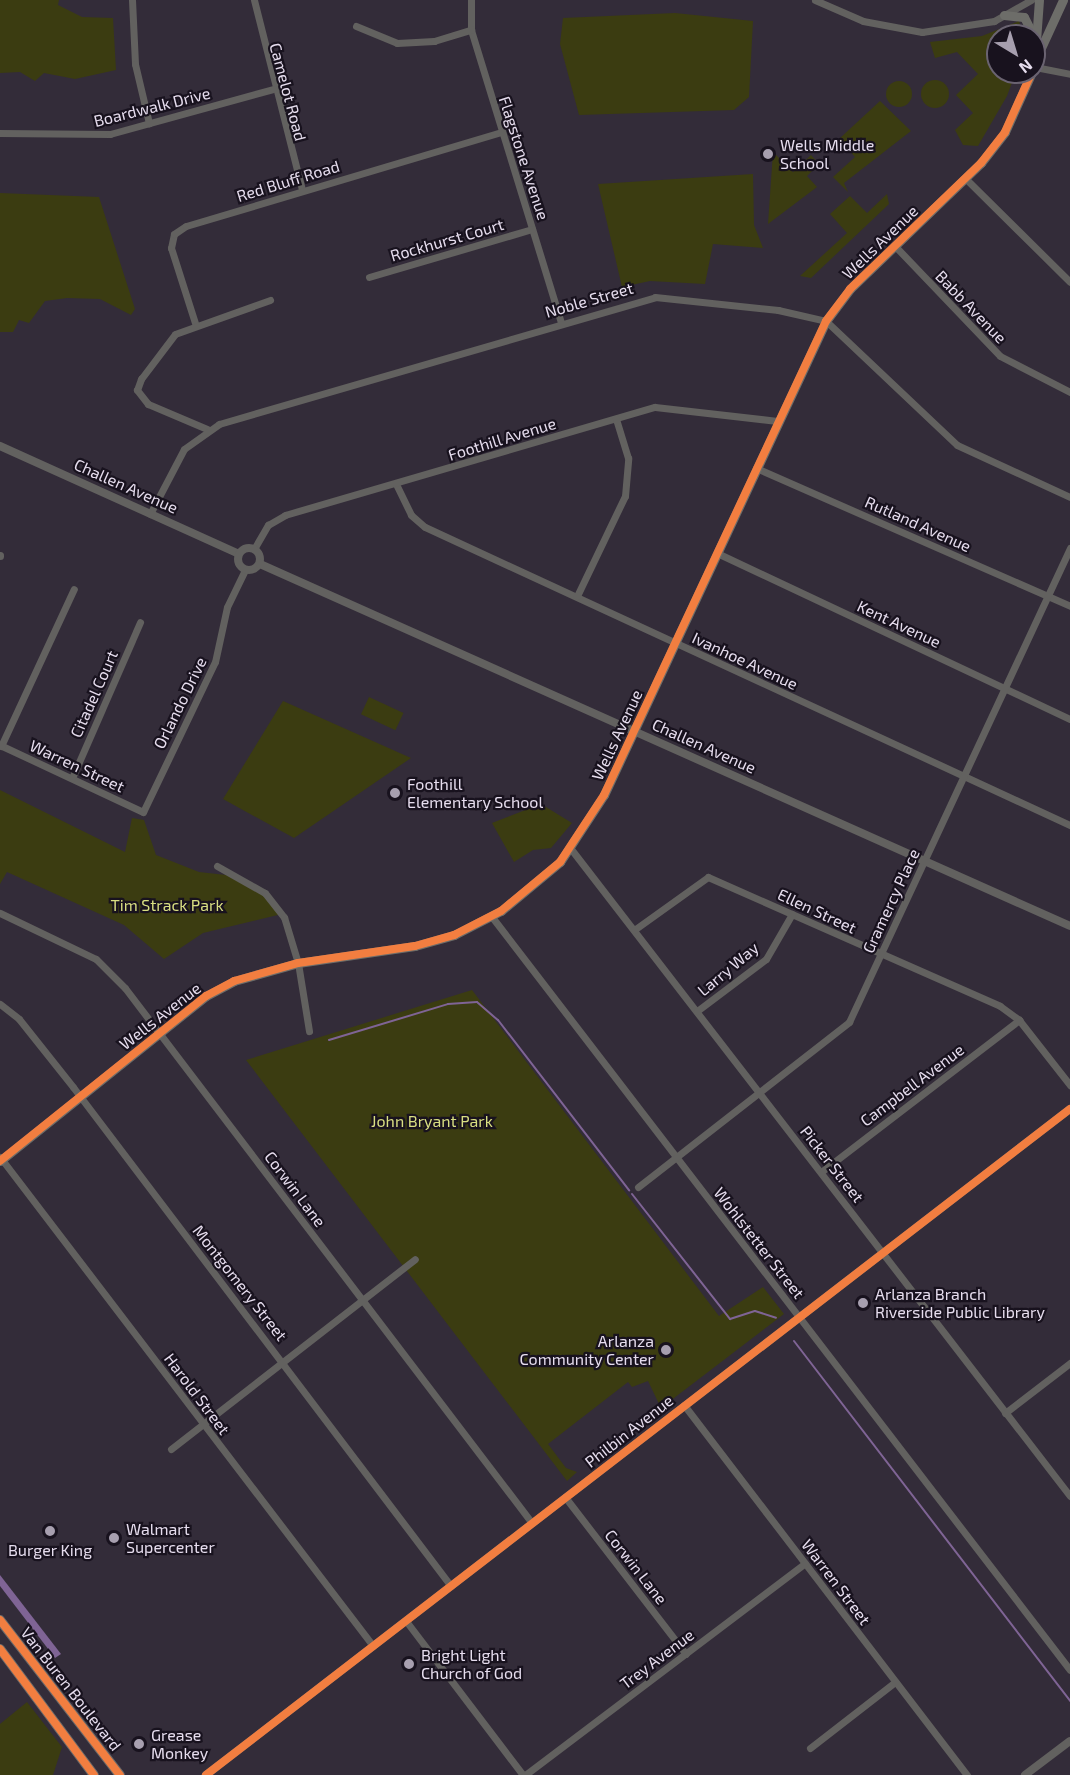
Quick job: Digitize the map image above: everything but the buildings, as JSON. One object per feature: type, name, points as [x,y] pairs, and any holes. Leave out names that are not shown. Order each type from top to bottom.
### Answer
[{"type":"main road","points":[[1038,24],[1039,0]]},
{"type":"main road","points":[[1046,39],[1063,0]]},
{"type":"main road","points":[[1004,15],[1027,19],[1029,24]]},
{"type":"main road","name":"Wells Avenue","points":[[0,1159],[159,1033],[234,981],[298,963],[415,946],[492,917],[546,876],[571,849],[634,731],[777,421],[826,321],[894,245],[966,179],[1005,132],[1027,84]]},
{"type":"main road","name":"Van Buren Boulevard","points":[[0,1620],[120,1775]]},
{"type":"main road","name":"Van Buren Boulevard","points":[[0,1649],[94,1775]]},
{"type":"street","points":[[132,0],[135,64],[149,123]]},
{"type":"street","name":"Camelot Road","points":[[254,0],[273,89],[302,190]]},
{"type":"street","name":"Flagstone Avenue","points":[[471,0],[471,30],[561,322]]},
{"type":"street","points":[[815,0],[863,21],[922,32],[975,26],[1004,15],[1031,0]]},
{"type":"street","points":[[356,26],[397,43],[434,42],[471,30]]},
{"type":"street","points":[[1046,67],[1070,74]]},
{"type":"street","name":"Boardwalk Drive","points":[[0,132],[101,135],[273,89]]},
{"type":"street","name":"Red Bluff Road","points":[[195,323],[171,248],[174,234],[302,190],[501,132]]},
{"type":"street","points":[[966,179],[1070,282]]},
{"type":"street","name":"Rockhurst Court","points":[[369,277],[532,229]]},
{"type":"street","name":"Babb Avenue","points":[[894,245],[1000,356],[1070,392]]},
{"type":"street","name":"Noble Street","points":[[150,514],[184,449],[207,429],[632,300],[676,297],[826,321]]},
{"type":"street","points":[[207,429],[148,404],[137,390],[163,344],[195,323],[270,300]]},
{"type":"street","points":[[826,321],[957,445],[1070,497]]},
{"type":"street","name":"Foothill Avenue","points":[[254,549],[276,519],[655,407],[777,421]]},
{"type":"street","points":[[577,596],[625,496],[628,458],[616,419]]},
{"type":"street","name":"Challen Avenue","points":[[0,446],[239,554]]},
{"type":"street","name":"Rutland Avenue","points":[[756,468],[1070,606]]},
{"type":"street","name":"Ivanhoe Avenue","points":[[396,484],[411,515],[425,527],[1070,825]]},
{"type":"street","name":"Gramercy Place","points":[[638,1187],[674,1155],[849,1022],[1070,548]]},
{"type":"street","points":[[254,549],[260,564],[245,570],[239,554],[254,549]]},
{"type":"street","name":"Kent Avenue","points":[[717,554],[1070,719]]},
{"type":"street","name":"Challen Avenue","points":[[260,564],[1070,926]]},
{"type":"street","name":"Orlando Drive","points":[[143,812],[215,662],[227,607],[245,570]]},
{"type":"street","points":[[1,746],[74,589]]},
{"type":"street","name":"Citadel Court","points":[[72,778],[140,622]]},
{"type":"street","name":"Warren Street","points":[[1,746],[143,812]]},
{"type":"street","name":"Picker Street","points":[[571,849],[1070,1496]]},
{"type":"street","points":[[217,866],[265,893],[284,917],[298,963],[309,1031]]},
{"type":"street","name":"Ellen Street","points":[[634,930],[708,877],[880,955],[1000,1006],[1019,1020],[1070,1085]]},
{"type":"street","name":"Corwin Lane","points":[[0,914],[96,959],[159,1033],[532,1523]]},
{"type":"street","name":"Larry Way","points":[[697,1011],[766,959],[792,914]]},
{"type":"street","name":"Wohlstetter Street","points":[[492,917],[1070,1670]]},
{"type":"street","name":"Montgomery Street","points":[[0,1004],[19,1018],[80,1096],[451,1586]]},
{"type":"street","name":"Campbell Avenue","points":[[821,1172],[1019,1020]]},
{"type":"street","name":"Philbin Avenue","points":[[206,1775],[1070,1109]]},
{"type":"street","name":"Harold Street","points":[[0,1159],[373,1646]]},
{"type":"street","points":[[171,1449],[415,1259]]},
{"type":"street","points":[[1005,1413],[1070,1363]]},
{"type":"street","name":"Warren Street","points":[[684,1405],[967,1775]]},
{"type":"street","name":"Corwin Lane","points":[[565,1497],[686,1654]]},
{"type":"street","name":"Trey Avenue","points":[[524,1775],[805,1563]]},
{"type":"street","points":[[406,1621],[524,1775]]},
{"type":"street","points":[[810,1748],[895,1682]]},
{"type":"street","points":[[1025,1775],[1070,1741]]},
{"type":"green space","points":[[0,0],[59,0],[58,5],[82,17],[113,18],[116,70],[75,79],[44,73],[35,81],[20,72],[0,73]]},
{"type":"green space","points":[[675,13],[753,21],[749,97],[734,110],[579,115],[560,44],[563,18]]},
{"type":"green space","points":[[986,34],[986,84],[1012,84],[978,146],[963,145],[955,130],[973,113],[956,95],[978,74],[957,52],[935,58],[930,42]]},
{"type":"green space","points":[[935,80],[945,84],[949,94],[945,104],[935,108],[925,104],[921,94],[925,84]]},
{"type":"green space","points":[[899,81],[908,85],[912,94],[908,103],[899,107],[890,103],[886,94],[890,85]]},
{"type":"green space","points":[[880,101],[911,131],[844,183],[848,192],[833,177],[855,157],[839,139]]},
{"type":"green space","points":[[773,152],[793,172],[811,155],[819,164],[807,176],[817,187],[768,224]]},
{"type":"green space","points":[[753,174],[754,225],[763,248],[713,244],[705,284],[650,281],[622,287],[598,184]]},
{"type":"green space","points":[[0,193],[99,197],[135,309],[131,315],[100,299],[67,298],[45,301],[29,323],[19,320],[13,332],[0,332]]},
{"type":"green space","points":[[887,194],[889,204],[811,278],[800,276],[847,233],[830,214],[850,196],[867,213]]},
{"type":"green space","points":[[369,697],[403,713],[395,730],[361,714]]},
{"type":"green space","points":[[283,701],[411,758],[294,838],[223,799]]},
{"type":"green space","name":"Tim Strack Park","points":[[0,790],[125,852],[132,818],[144,820],[156,855],[199,872],[226,875],[260,891],[282,914],[203,933],[164,959],[124,925],[7,872],[0,884]]},
{"type":"green space","points":[[541,804],[572,823],[551,848],[533,850],[514,862],[492,823]]},
{"type":"green space","name":"John Bryant Park","points":[[472,990],[719,1316],[763,1287],[784,1314],[661,1408],[648,1381],[632,1387],[628,1382],[548,1444],[566,1468],[577,1472],[567,1481],[246,1060]]},
{"type":"green space","points":[[27,1702],[62,1747],[53,1775],[0,1775],[0,1724]]},
{"type":"shaded area","points":[[0,1575],[61,1654],[55,1658],[0,1586]]},
{"type":"waterway","points":[[329,1040],[448,1004],[477,1002],[498,1020],[629,1190]]},
{"type":"waterway","points":[[632,1194],[730,1319],[755,1311],[776,1318]]},
{"type":"waterway","points":[[794,1341],[1070,1701]]},
{"type":"cycle path","points":[[0,1161],[206,996],[234,981],[298,963],[415,946],[454,935],[501,911],[560,862],[604,795],[826,321],[850,289],[981,163],[1005,132],[1027,84]]},
{"type":"cycle path","points":[[206,1775],[1070,1109]]},
{"type":"cycle path","points":[[0,1620],[120,1775]]},
{"type":"cycle path","points":[[0,1649],[94,1775]]},
{"type":"place","name":"Wells Middle School","points":[[768,154]]},
{"type":"place","name":"Foothill Elementary School","points":[[395,793]]},
{"type":"place","name":"Arlanza Branch Riverside Public Library","points":[[863,1303]]},
{"type":"place","name":"Arlanza Community Center","points":[[666,1350]]},
{"type":"place","name":"Burger King","points":[[50,1531]]},
{"type":"place","name":"Walmart Supercenter","points":[[114,1538]]},
{"type":"place","name":"Bright Light Church of God","points":[[409,1664]]},
{"type":"place","name":"Grease Monkey","points":[[139,1744]]}]
